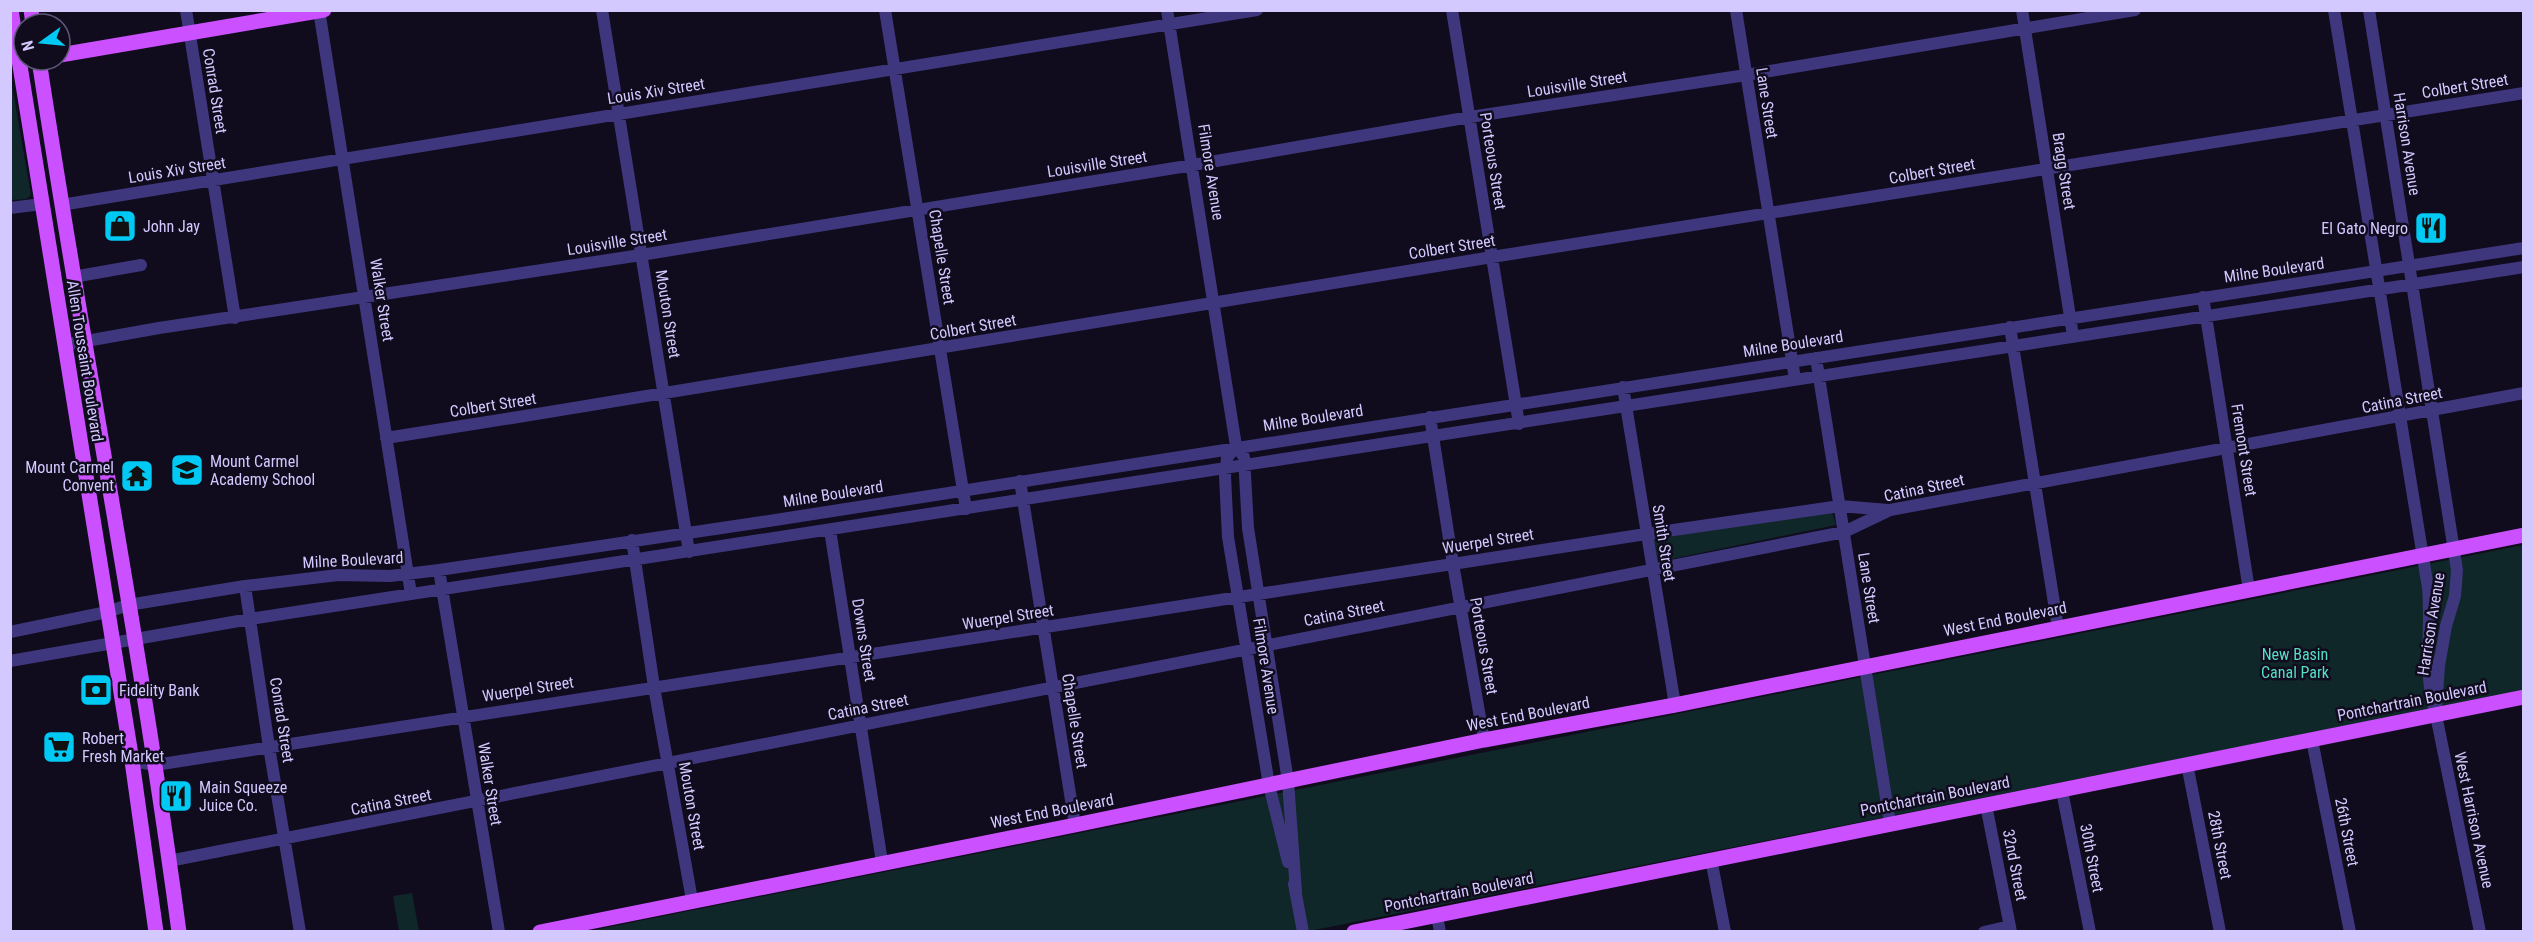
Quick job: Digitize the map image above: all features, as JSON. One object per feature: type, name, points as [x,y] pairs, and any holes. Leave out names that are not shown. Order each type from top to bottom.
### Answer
[{"type":"main road","points":[[72,53],[324,10]]},
{"type":"main road","name":"Allen Toussaint Boulevard","points":[[22,72],[132,761],[156,932]]},
{"type":"main road","name":"Allen Toussaint Boulevard","points":[[41,72],[155,765],[179,932]]},
{"type":"main road","points":[[32,140],[51,137]]},
{"type":"main road","points":[[56,295],[74,284]]},
{"type":"main road","name":"West End Boulevard","points":[[540,932],[1484,740],[1675,705],[1864,665],[2523,535]]},
{"type":"main road","name":"Pontchartrain Boulevard","points":[[1354,932],[2523,697]]},
{"type":"street","name":"Conrad Street","points":[[186,10],[235,318]]},
{"type":"street","name":"Mouton Street","points":[[602,10],[689,552]]},
{"type":"street","name":"Chapelle Street","points":[[885,10],[966,509]]},
{"type":"street","name":"Filmore Avenue","points":[[1167,10],[1236,446],[1244,457],[1248,528],[1288,781],[1296,892]]},
{"type":"street","name":"Louis Xiv Street","points":[[61,205],[1257,10]]},
{"type":"street","name":"Porteous Street","points":[[1452,10],[1519,424]]},
{"type":"street","name":"Lane Street","points":[[1736,10],[1795,379]]},
{"type":"street","name":"Bragg Street","points":[[2022,10],[2073,336]]},
{"type":"street","name":"Louisville Street","points":[[64,345],[159,328],[641,255],[1470,117],[1746,75],[2135,10]]},
{"type":"street","name":"Harrison Avenue","points":[[2334,10],[2422,554],[2430,614],[2427,668],[2429,692],[2436,715]]},
{"type":"street","name":"Harrison Avenue","points":[[2369,10],[2457,570],[2455,596],[2446,626],[2441,656],[2436,715]]},
{"type":"street","name":"Walker Street","points":[[319,11],[411,594]]},
{"type":"street","name":"Colbert Street","points":[[386,438],[1492,257],[1769,215],[2523,93]]},
{"type":"street","points":[[10,208],[42,204]]},
{"type":"street","name":"Milne Boulevard","points":[[10,632],[107,612],[128,605],[245,586],[338,575],[408,574],[439,570],[2523,248]]},
{"type":"street","points":[[74,284],[141,265]]},
{"type":"street","points":[[10,662],[250,619],[2523,267]]},
{"type":"street","name":"Fremont Street","points":[[2203,297],[2249,590]]},
{"type":"street","points":[[2010,327],[2058,628]]},
{"type":"street","name":"Lane Street","points":[[1816,358],[1890,823]]},
{"type":"street","name":"Smith Street","points":[[1623,387],[1675,705]]},
{"type":"street","name":"Catina Street","points":[[170,861],[1844,531],[1890,510],[2523,393]]},
{"type":"street","name":"Porteous Street","points":[[1430,417],[1484,740]]},
{"type":"street","name":"Filmore Avenue","points":[[1236,446],[1227,458],[1226,468],[1228,531],[1245,649],[1269,784],[1296,892],[1303,932]]},
{"type":"street","name":"Chapelle Street","points":[[1020,481],[1075,825]]},
{"type":"street","name":"Wuerpel Street","points":[[132,761],[155,765],[1840,506],[1890,510]]},
{"type":"street","name":"Downs Street","points":[[830,530],[882,862]]},
{"type":"street","name":"Mouton Street","points":[[632,540],[654,687],[692,900]]},
{"type":"street","name":"Walker Street","points":[[439,570],[499,932]]},
{"type":"street","name":"Conrad Street","points":[[245,586],[268,747],[300,932]]},
{"type":"street","name":"West Harrison Avenue","points":[[2436,715],[2480,932]]},
{"type":"street","name":"26th Street","points":[[2312,740],[2350,932]]},
{"type":"street","name":"28th Street","points":[[2187,764],[2220,932]]},
{"type":"street","name":"30th Street","points":[[2062,791],[2090,932]]},
{"type":"street","name":"32nd Street","points":[[1986,805],[2011,929]]},
{"type":"street","points":[[1711,859],[1725,932]]},
{"type":"street","points":[[1437,916],[1440,932]]},
{"type":"street","points":[[1984,932],[2011,929]]},
{"type":"green space","points":[[11,79],[31,195],[26,199],[11,200]]},
{"type":"green space","points":[[1832,512],[1836,525],[1657,562],[1653,539]]},
{"type":"green space","name":"New Basin Canal Park","points":[[2523,545],[2523,691],[1309,931],[584,932]]},
{"type":"green space","points":[[412,893],[419,931],[399,931],[393,896]]},
{"type":"place","name":"John Jay","points":[[120,226]]},
{"type":"place","name":"El Gato Negro","points":[[2431,228]]},
{"type":"place","name":"Mount Carmel Academy School","points":[[187,470]]},
{"type":"place","name":"Mount Carmel Convent","points":[[137,476]]},
{"type":"place","name":"Fidelity Bank","points":[[96,690]]},
{"type":"place","name":"Robert Fresh Market","points":[[59,747]]},
{"type":"place","name":"Main Squeeze Juice Co.","points":[[176,796]]}]
